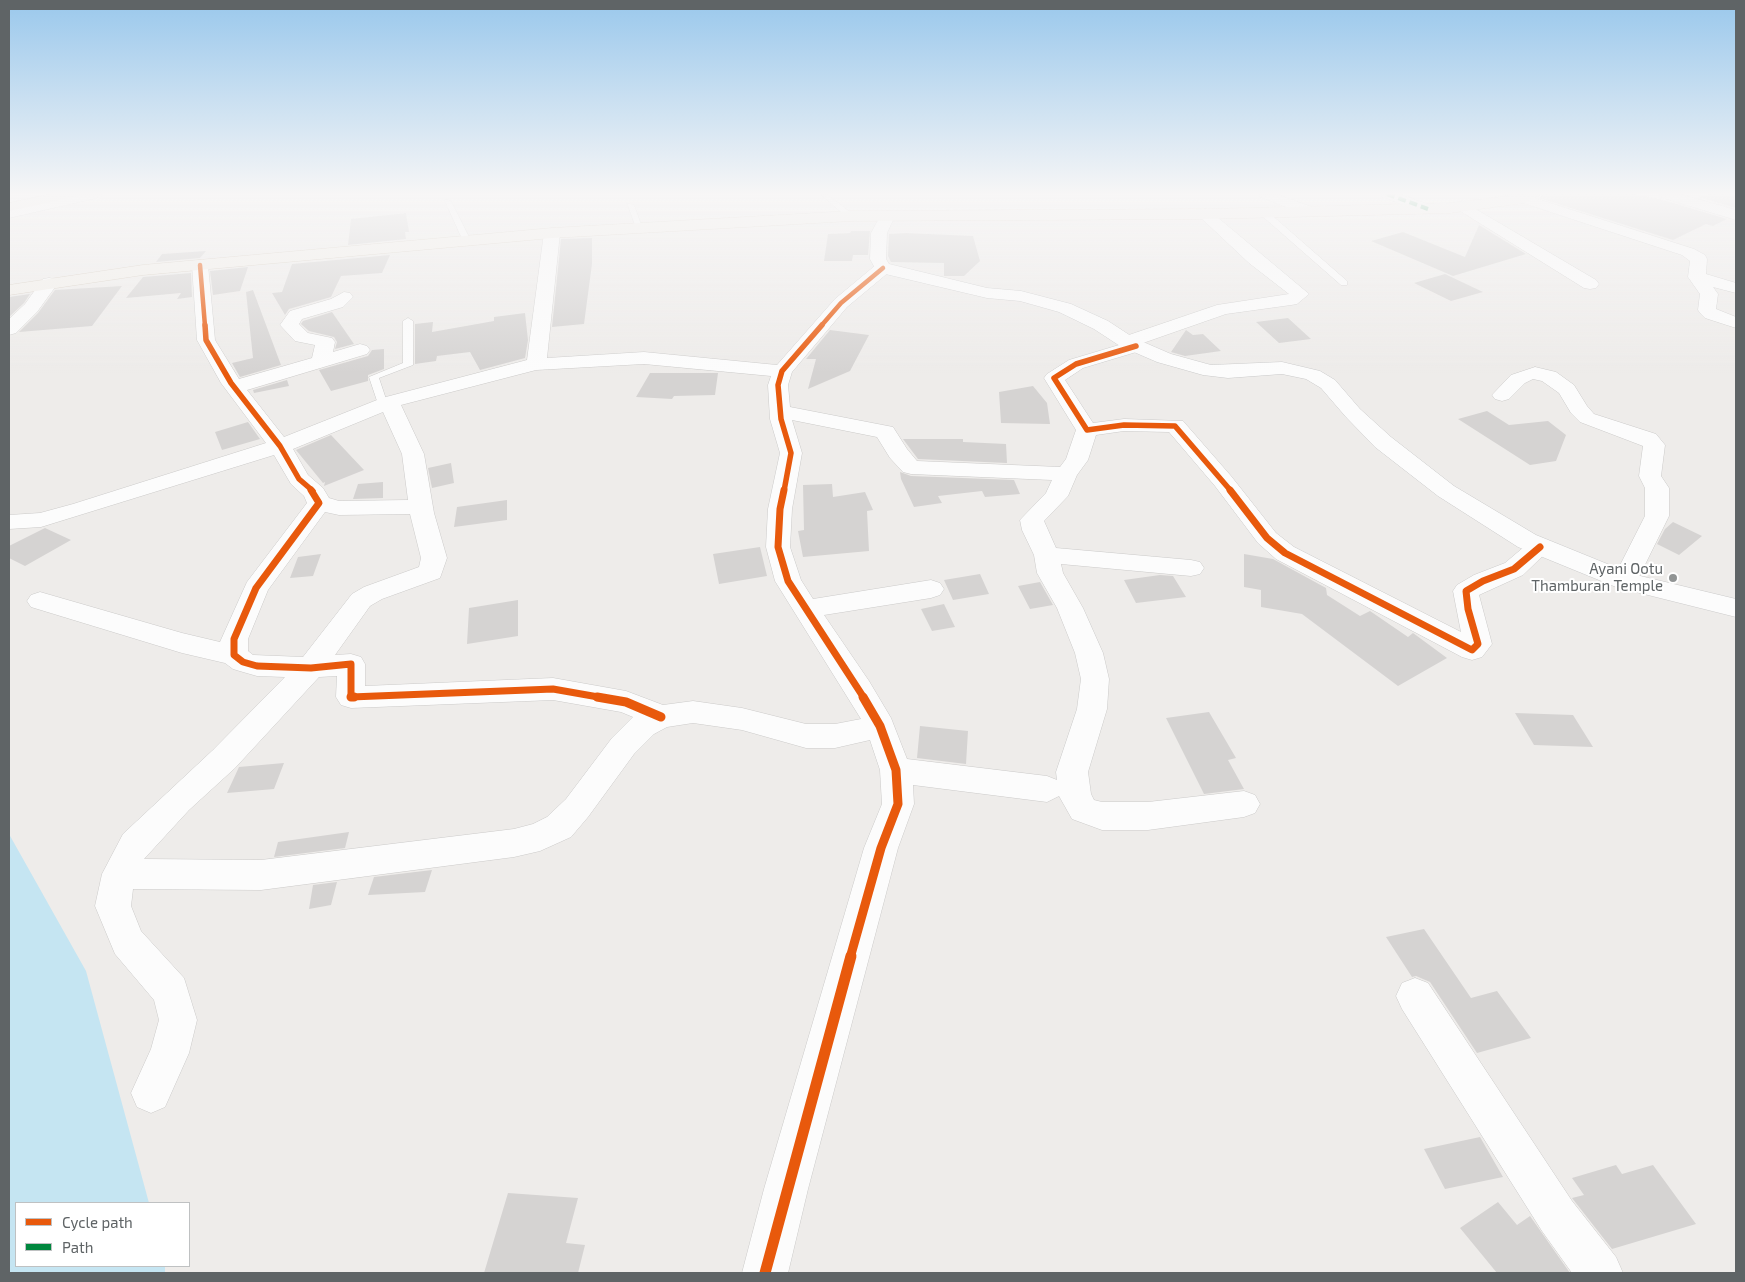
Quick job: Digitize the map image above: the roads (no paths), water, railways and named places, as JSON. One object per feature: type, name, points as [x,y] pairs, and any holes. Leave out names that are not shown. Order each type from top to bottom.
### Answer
[{"type":"main road","points":[[9,290],[143,270],[324,254]]},
{"type":"street","points":[[536,364],[549,254]]},
{"type":"street","points":[[878,254],[878,258],[883,268],[987,293],[1021,296],[1065,308],[1101,325],[1132,344],[1164,358],[1210,371],[1228,372],[1282,368],[1313,375],[1328,384],[1353,413],[1383,442],[1446,491],[1540,546],[1625,582],[1736,608]]},
{"type":"street","points":[[1244,804],[1148,816],[1102,816],[1083,810],[1074,795],[1072,772],[1092,709],[1095,679],[1089,653],[1070,608],[1050,573],[1047,555],[1034,530],[1032,520],[1056,496],[1066,474],[1077,460],[1086,430],[1054,378],[1076,364],[1223,309],[1291,300],[1300,294],[1249,254]]},
{"type":"street","points":[[1540,254],[1590,284]]},
{"type":"street","points":[[1691,254],[1699,259],[1697,277],[1709,294],[1707,310],[1711,314],[1736,323]]},
{"type":"street","points":[[200,265],[206,340],[234,387],[280,446],[299,479],[315,493],[319,503]]},
{"type":"street","points":[[765,1273],[786,1189],[881,848],[898,804],[896,770],[880,726],[788,581],[778,547],[780,509],[791,452],[780,411],[778,385],[782,371],[841,303],[883,268]]},
{"type":"street","points":[[1697,277],[1736,288]]},
{"type":"street","points":[[9,329],[31,308],[49,283]]},
{"type":"street","points":[[321,361],[325,342],[302,337],[289,325],[296,315],[337,303],[344,297]]},
{"type":"street","points":[[234,387],[360,350]]},
{"type":"street","points":[[9,522],[41,520],[57,516],[280,446],[386,403],[536,364],[644,358],[782,371]]},
{"type":"street","points":[[1502,395],[1518,379],[1528,374],[1535,373],[1549,376],[1567,389],[1578,409],[1587,418],[1648,439],[1654,445],[1650,476],[1657,488],[1657,516],[1625,582]]},
{"type":"street","points":[[151,1093],[170,1053],[178,1020],[171,991],[128,942],[113,906],[119,874],[135,844],[178,800],[224,759],[311,668],[361,600],[373,593],[431,572],[434,558],[421,506],[412,454],[386,403]]},
{"type":"street","points":[[780,411],[885,432],[898,453],[911,467],[1066,474]]},
{"type":"street","points":[[1086,430],[1124,425],[1175,426],[1223,481],[1267,538],[1285,553],[1472,650],[1478,644],[1468,609],[1466,591],[1483,581],[1514,569],[1540,546]]},
{"type":"street","points":[[319,503],[339,508],[389,509],[421,506]]},
{"type":"street","points":[[234,655],[234,639],[256,588],[319,503]]},
{"type":"street","points":[[1047,555],[1191,568]]},
{"type":"street","points":[[807,609],[931,589]]},
{"type":"street","points":[[40,601],[182,643],[234,655],[243,662],[257,666],[311,668],[351,664],[351,697],[553,689],[626,702],[661,717]]},
{"type":"street","points":[[119,874],[261,875],[514,843],[540,837],[559,827],[577,808],[623,746],[643,726],[661,717],[694,712],[742,720],[806,736],[835,736],[880,726]]},
{"type":"street","points":[[896,770],[1047,789]]},
{"type":"street","points":[[1415,996],[1557,1216],[1600,1273]]},
{"type":"lane","points":[[1311,254],[1344,282]]},
{"type":"lane","points":[[386,403],[374,377],[408,365],[408,321]]},
{"type":"water","points":[[9,834],[86,971],[149,1202],[15,1202],[15,1267],[165,1267],[165,1273],[9,1273]]},
{"type":"place","name":"Ayani Ootu Thamburan Temple","points":[[1673,578]]}]
